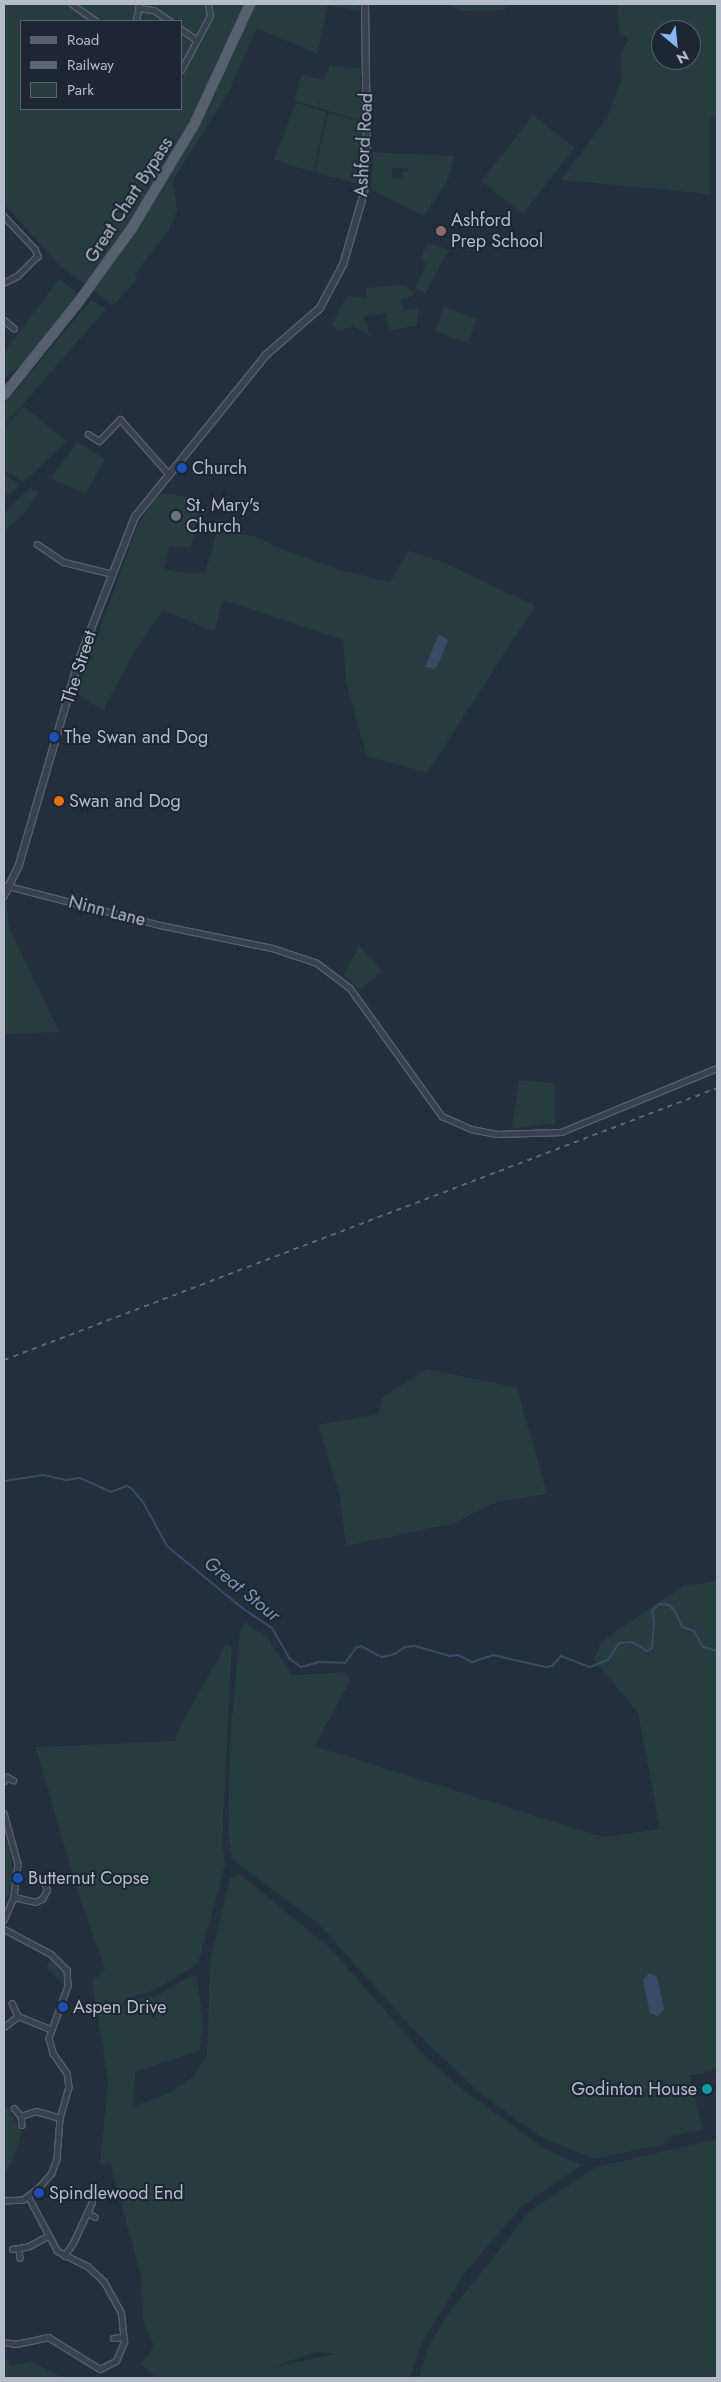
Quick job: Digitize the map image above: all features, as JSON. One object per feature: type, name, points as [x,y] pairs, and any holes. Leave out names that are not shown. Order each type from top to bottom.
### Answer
[{"type":"main road","name":"Great Chart Bypass","points":[[4,395],[77,304],[132,228],[195,123],[250,4]]},
{"type":"street","points":[[72,4],[94,20]]},
{"type":"street","points":[[78,10],[83,4]]},
{"type":"street","points":[[182,68],[211,13],[208,4]]},
{"type":"street","name":"Ashford Road","points":[[180,464],[266,355],[320,308],[343,265],[364,193],[367,140],[365,4]]},
{"type":"street","points":[[136,20],[139,6],[154,10],[169,20]]},
{"type":"street","points":[[182,30],[197,40]]},
{"type":"street","points":[[4,216],[35,249],[38,256],[20,274],[4,283]]},
{"type":"street","points":[[4,320],[14,328]]},
{"type":"street","points":[[88,434],[99,441],[120,419],[169,474]]},
{"type":"street","name":"The Street","points":[[4,896],[7,885],[19,865],[79,660],[135,517],[169,474],[180,464]]},
{"type":"street","points":[[37,544],[64,562],[113,574]]},
{"type":"street","name":"Ninn Lane","points":[[7,885],[204,934],[272,948],[318,963],[350,988],[407,1071],[442,1116],[471,1129],[497,1134],[561,1132],[717,1068]]},
{"type":"street","points":[[5,1772],[5,1779],[13,1780]]},
{"type":"street","points":[[4,1813],[18,1864],[14,1897],[4,1920]]},
{"type":"street","points":[[44,1883],[47,1890]]},
{"type":"street","points":[[14,1897],[38,1901],[47,1890]]},
{"type":"street","points":[[47,1890],[55,1890]]},
{"type":"street","points":[[4,1929],[51,1954],[67,1970],[68,1986],[51,2028],[50,2048],[69,2079],[60,2118],[55,2166],[46,2182],[28,2197],[4,2201]]},
{"type":"street","points":[[12,2003],[18,2016],[51,2028]]},
{"type":"street","points":[[4,2027],[18,2016]]},
{"type":"street","points":[[14,2108],[21,2116],[22,2125]]},
{"type":"street","points":[[21,2116],[36,2112],[60,2118]]},
{"type":"street","points":[[4,2342],[16,2344],[48,2337],[100,2369],[116,2361],[124,2339],[121,2313],[104,2282],[88,2268],[57,2251],[28,2197]]},
{"type":"street","points":[[64,2256],[73,2243],[92,2202]]},
{"type":"street","points":[[87,2212],[95,2217]]},
{"type":"street","points":[[12,2249],[19,2249],[48,2236]]},
{"type":"street","points":[[19,2249],[20,2258]]},
{"type":"street","points":[[113,2338],[124,2339]]},
{"type":"green space","points":[[4,4],[359,4],[360,11],[328,5],[317,54],[257,28],[228,93],[173,180],[177,211],[169,230],[135,274],[137,280],[113,305],[59,265],[4,204]]},
{"type":"green space","points":[[447,4],[505,4],[505,10],[463,11]]},
{"type":"green space","points":[[617,4],[717,4],[717,119],[710,119],[710,194],[561,180],[607,118],[621,80],[622,51],[628,39],[620,33]]},
{"type":"green space","points":[[330,65],[361,69],[362,121],[319,108],[320,99],[318,108],[294,101],[302,75],[324,80]]},
{"type":"green space","points":[[296,103],[326,112],[314,172],[274,160]]},
{"type":"green space","points":[[328,113],[362,122],[360,185],[315,172]]},
{"type":"green space","points":[[533,115],[575,148],[523,214],[481,181]]},
{"type":"green space","points":[[373,152],[454,156],[448,180],[424,216],[371,189]],"holes":[[[392,168],[407,168],[410,172],[403,172],[402,179],[392,179]]]},
{"type":"green space","points":[[428,243],[449,250],[425,293],[415,288],[426,265],[421,257]]},
{"type":"green space","points":[[59,279],[79,294],[22,365],[4,379],[4,352]]},
{"type":"green space","points":[[405,285],[415,294],[400,301],[404,311],[419,307],[416,326],[389,330],[386,313],[364,317],[370,336],[353,326],[339,331],[331,325],[347,296],[366,298],[366,288]]},
{"type":"green space","points":[[91,300],[106,309],[4,426],[4,404]]},
{"type":"green space","points":[[444,307],[477,319],[468,343],[435,331]]},
{"type":"green space","points":[[23,406],[67,441],[24,482],[4,471],[4,428]]},
{"type":"green space","points":[[78,442],[105,459],[86,494],[50,478]]},
{"type":"green space","points":[[4,475],[20,484],[10,494],[4,494]]},
{"type":"green space","points":[[30,488],[39,492],[23,515],[4,532],[4,513]]},
{"type":"green space","points":[[159,493],[202,499],[191,547],[169,546],[164,570],[194,574],[206,571],[217,531],[255,536],[279,548],[343,571],[390,582],[408,551],[441,561],[535,606],[427,773],[367,756],[346,682],[343,640],[223,600],[214,632],[163,610],[135,650],[103,711],[77,693],[138,524]]},
{"type":"green space","points":[[7,900],[9,927],[59,1032],[4,1034],[4,902]]},
{"type":"green space","points":[[359,945],[382,971],[360,990],[344,975]]},
{"type":"green space","points":[[519,1080],[555,1083],[555,1124],[512,1128]]},
{"type":"green space","points":[[427,1369],[517,1388],[547,1494],[498,1501],[455,1523],[346,1546],[340,1496],[318,1425],[379,1414],[383,1397]]},
{"type":"green space","points":[[717,1581],[717,2069],[690,2076],[703,2129],[669,2137],[664,2144],[594,2159],[541,2137],[476,2090],[410,2026],[319,1924],[232,1859],[228,1834],[230,1739],[240,1631],[245,1622],[268,1638],[292,1675],[345,1672],[350,1681],[315,1746],[602,1837],[660,1829],[638,1713],[594,1660],[601,1642],[683,1586]]},
{"type":"green space","points":[[226,1644],[232,1648],[222,1842],[225,1865],[198,1964],[154,1990],[125,1999],[122,2007],[138,1999],[156,1996],[192,1975],[197,1977],[203,2021],[200,2051],[135,2072],[133,2107],[167,2094],[192,2078],[207,2055],[210,1962],[230,1878],[240,1874],[331,1949],[423,2054],[459,2087],[545,2149],[582,2165],[522,2206],[464,2274],[421,2344],[410,2378],[156,2378],[141,2364],[154,2346],[143,2320],[141,2276],[110,2162],[100,2166],[108,2080],[92,1981],[105,1970],[76,1886],[36,1747],[176,1741],[176,1734]],"holes":[[[315,2352],[335,2354],[272,2367]]]},
{"type":"green space","points":[[8,1838],[14,1876],[12,1892],[4,1900],[4,1851]]},
{"type":"green space","points":[[50,1958],[64,1969],[66,1984],[60,1982],[47,1968]]},
{"type":"green space","points":[[4,2107],[9,2109],[21,2133],[14,2159],[4,2175]]},
{"type":"green space","points":[[717,2139],[717,2378],[419,2378],[429,2345],[448,2314],[529,2212],[596,2167]]},
{"type":"green space","points":[[7,2359],[11,2366],[31,2361],[62,2378],[4,2378],[4,2360]]},
{"type":"water","points":[[439,634],[448,640],[441,658],[435,669],[425,667]]},
{"type":"water","points":[[649,1973],[657,1977],[664,2009],[658,2016],[650,2013],[643,1980]]},
{"type":"waterway","name":"Great Stour","points":[[4,1481],[44,1475],[66,1480],[80,1478],[111,1492],[127,1486],[132,1489],[143,1502],[167,1546],[242,1608],[272,1628],[290,1659],[301,1667],[320,1662],[345,1663],[356,1648],[361,1646],[382,1657],[395,1654],[405,1647],[415,1646],[449,1656],[458,1655],[472,1662],[493,1655],[546,1667],[552,1666],[561,1656],[590,1667],[608,1660],[619,1643],[632,1642],[647,1651],[652,1648],[654,1622],[652,1611],[659,1604],[669,1605],[675,1611],[682,1627],[694,1631],[703,1647],[717,1651]]},
{"type":"railway","points":[[4,1360],[717,1088]]},
{"type":"place","name":"Ashford Prep School","points":[[441,231]]},
{"type":"place","name":"Church","points":[[182,468]]},
{"type":"place","name":"St. Mary's Church","points":[[176,516]]},
{"type":"place","name":"The Swan and Dog","points":[[54,737]]},
{"type":"place","name":"Swan and Dog","points":[[59,801]]},
{"type":"place","name":"Butternut Copse","points":[[18,1878]]},
{"type":"place","name":"Aspen Drive","points":[[63,2007]]},
{"type":"place","name":"Godinton House","points":[[707,2089]]},
{"type":"place","name":"Spindlewood End","points":[[39,2193]]}]
